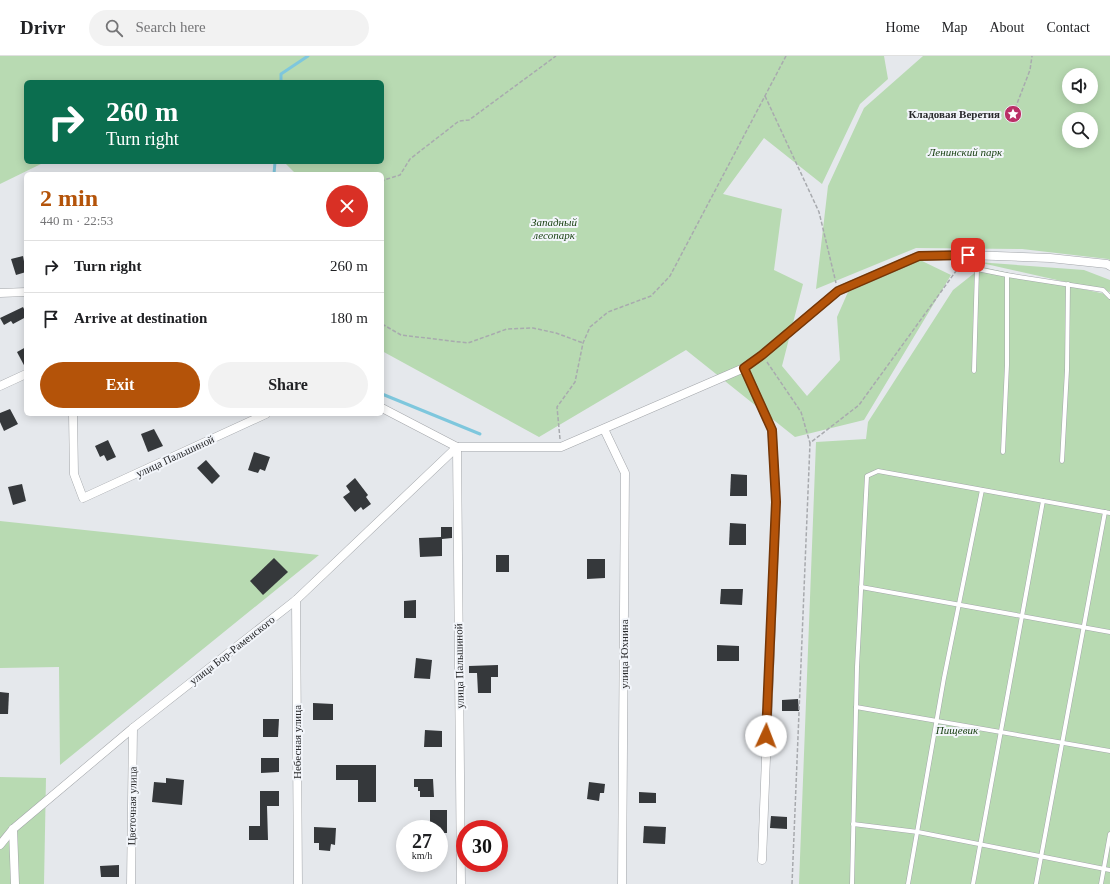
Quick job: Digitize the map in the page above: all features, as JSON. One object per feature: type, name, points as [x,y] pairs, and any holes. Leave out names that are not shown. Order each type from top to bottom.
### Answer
[{"type":"street","points":[[384,409],[458,447],[560,447],[744,368],[762,355],[838,291],[919,256],[968,255],[1050,258],[1107,264],[1110,266]]},
{"type":"street","points":[[0,293],[24,292]]},
{"type":"street","points":[[744,368],[772,430],[776,502],[762,860]]},
{"type":"street","points":[[0,386],[24,375]]},
{"type":"street","name":"улица Пальшиной","points":[[73,416],[74,474],[83,498],[262,416]]},
{"type":"street","name":"улица Юхнина","points":[[604,429],[625,473],[622,884]]},
{"type":"street","name":"улица Бор-Раменского","points":[[0,845],[14,829],[133,728],[296,600],[458,447]]},
{"type":"street","name":"улица Пальшиной","points":[[458,447],[461,884]]},
{"type":"street","name":"Небесная улица","points":[[296,600],[298,884]]},
{"type":"street","name":"Цветочная улица","points":[[131,884],[133,728]]},
{"type":"street","points":[[14,829],[14,884]]},
{"type":"lane","points":[[974,371],[977,269],[1103,290],[1110,297]]},
{"type":"lane","points":[[1003,452],[1007,365],[1007,275]]},
{"type":"lane","points":[[1062,462],[1067,370],[1068,284]]},
{"type":"lane","points":[[852,884],[856,707],[867,476],[878,472],[1108,513],[1083,628],[1036,884]]},
{"type":"lane","points":[[908,884],[958,605],[982,490]]},
{"type":"lane","points":[[973,884],[1043,501]]},
{"type":"lane","points":[[861,588],[1110,632]]},
{"type":"lane","points":[[856,707],[1110,751]]},
{"type":"lane","points":[[853,824],[918,832],[1110,870]]},
{"type":"lane","points":[[1101,884],[1110,834]]},
{"type":"path","points":[[384,180],[400,175],[410,159],[459,121],[469,120],[556,56]]},
{"type":"path","points":[[560,447],[557,407],[576,382],[583,343],[590,327],[608,312],[651,296],[670,276],[786,56]]},
{"type":"path","points":[[1013,114],[1030,70],[1032,56]]},
{"type":"path","points":[[765,96],[819,212],[838,291]]},
{"type":"path","points":[[810,443],[859,405],[956,271],[977,269]]},
{"type":"path","points":[[384,325],[401,336],[468,343],[507,329],[533,328],[556,333],[583,343]]},
{"type":"path","points":[[762,355],[801,412],[810,443],[792,884]]},
{"type":"green space","name":"Западный лесопарк","points":[[0,56],[884,56],[888,79],[860,104],[822,184],[764,138],[723,194],[782,209],[774,270],[803,284],[782,366],[807,396],[840,360],[837,317],[848,292],[920,260],[951,275],[864,420],[795,437],[686,350],[539,437],[384,352],[384,172],[294,172],[286,164],[384,164],[384,80],[24,80],[24,164],[41,164],[0,184]]},
{"type":"green space","name":"Ленинский парк","points":[[923,56],[1110,56],[1110,260],[1022,249],[916,248],[816,289],[828,186],[864,108]]},
{"type":"green space","points":[[977,262],[1084,270],[1110,280],[1110,292]]},
{"type":"green space","name":"Пищевик","points":[[982,267],[1110,295],[1110,884],[799,884],[816,442],[866,439],[868,422],[953,290]]},
{"type":"green space","points":[[0,521],[319,555],[60,765],[59,667],[0,668]]},
{"type":"green space","points":[[0,777],[46,778],[44,884],[0,884]]},
{"type":"building","points":[[23,256],[24,273],[16,275],[11,259]]},
{"type":"building","points":[[23,307],[24,309],[24,318],[13,324],[11,321],[4,325],[0,318]]},
{"type":"building","points":[[24,348],[24,365],[17,352]]},
{"type":"building","points":[[10,409],[18,424],[4,431],[0,422],[0,413]]},
{"type":"building","points":[[154,429],[163,446],[148,452],[141,434]]},
{"type":"building","points":[[108,440],[116,457],[107,461],[104,455],[100,457],[95,446]]},
{"type":"building","points":[[254,452],[270,457],[265,471],[260,469],[258,473],[248,470]]},
{"type":"building","points":[[206,460],[220,476],[212,484],[197,468]]},
{"type":"building","points":[[731,474],[747,475],[747,496],[730,496]]},
{"type":"building","points":[[355,478],[368,495],[366,497],[371,504],[363,510],[361,507],[355,512],[343,497],[350,492],[346,486]]},
{"type":"building","points":[[22,484],[26,501],[13,505],[8,487]]},
{"type":"building","points":[[730,523],[746,524],[746,545],[729,545]]},
{"type":"building","points":[[441,527],[452,527],[452,538],[442,539],[442,556],[420,557],[419,538],[441,537]]},
{"type":"building","points":[[496,555],[509,555],[509,572],[496,572]]},
{"type":"building","points":[[274,558],[288,572],[263,595],[250,581]]},
{"type":"building","points":[[587,559],[605,559],[605,578],[587,579]]},
{"type":"building","points":[[721,589],[743,589],[742,605],[720,604]]},
{"type":"building","points":[[416,600],[416,618],[404,618],[404,601]]},
{"type":"building","points":[[717,645],[739,646],[739,661],[717,661]]},
{"type":"building","points":[[416,658],[432,660],[430,679],[414,678]]},
{"type":"building","points":[[498,665],[498,677],[491,677],[491,693],[478,693],[477,673],[469,673],[469,666]]},
{"type":"building","points":[[0,692],[9,693],[8,714],[0,714]]},
{"type":"building","points":[[798,699],[799,711],[782,711],[782,700]]},
{"type":"building","points":[[313,703],[333,704],[333,720],[313,720]]},
{"type":"building","points":[[263,719],[279,719],[278,737],[263,737]]},
{"type":"building","points":[[425,730],[442,731],[442,747],[424,747]]},
{"type":"building","points":[[261,758],[279,758],[279,772],[261,773]]},
{"type":"building","points":[[336,765],[376,765],[376,802],[358,802],[358,780],[336,780]]},
{"type":"building","points":[[166,778],[184,780],[182,805],[152,802],[154,782],[166,783]]},
{"type":"building","points":[[414,779],[433,779],[434,797],[420,797],[418,787],[414,787]]},
{"type":"building","points":[[589,782],[605,784],[604,793],[600,793],[599,801],[587,799]]},
{"type":"building","points":[[260,791],[279,791],[279,806],[267,806],[268,840],[249,840],[249,826],[260,826]]},
{"type":"building","points":[[639,792],[656,793],[656,803],[639,803]]},
{"type":"building","points":[[430,810],[447,810],[447,820],[430,820]]},
{"type":"building","points":[[771,816],[787,817],[787,829],[770,828]]},
{"type":"building","points":[[644,826],[666,827],[665,844],[643,843]]},
{"type":"building","points":[[314,827],[336,828],[335,845],[331,844],[330,851],[319,850],[319,843],[314,843]]},
{"type":"building","points":[[119,865],[119,877],[101,877],[100,866]]},
{"type":"waterway","points":[[281,80],[281,74],[308,56]]},
{"type":"waterway","points":[[274,172],[275,164]]},
{"type":"waterway","points":[[384,395],[480,434]]},
{"type":"place","name":"Кладовая Веретия","points":[[1013,114]]},
{"type":"route","points":[[766,736],[776,502],[772,430],[744,368],[762,355],[838,291],[919,256],[968,255]]}]
